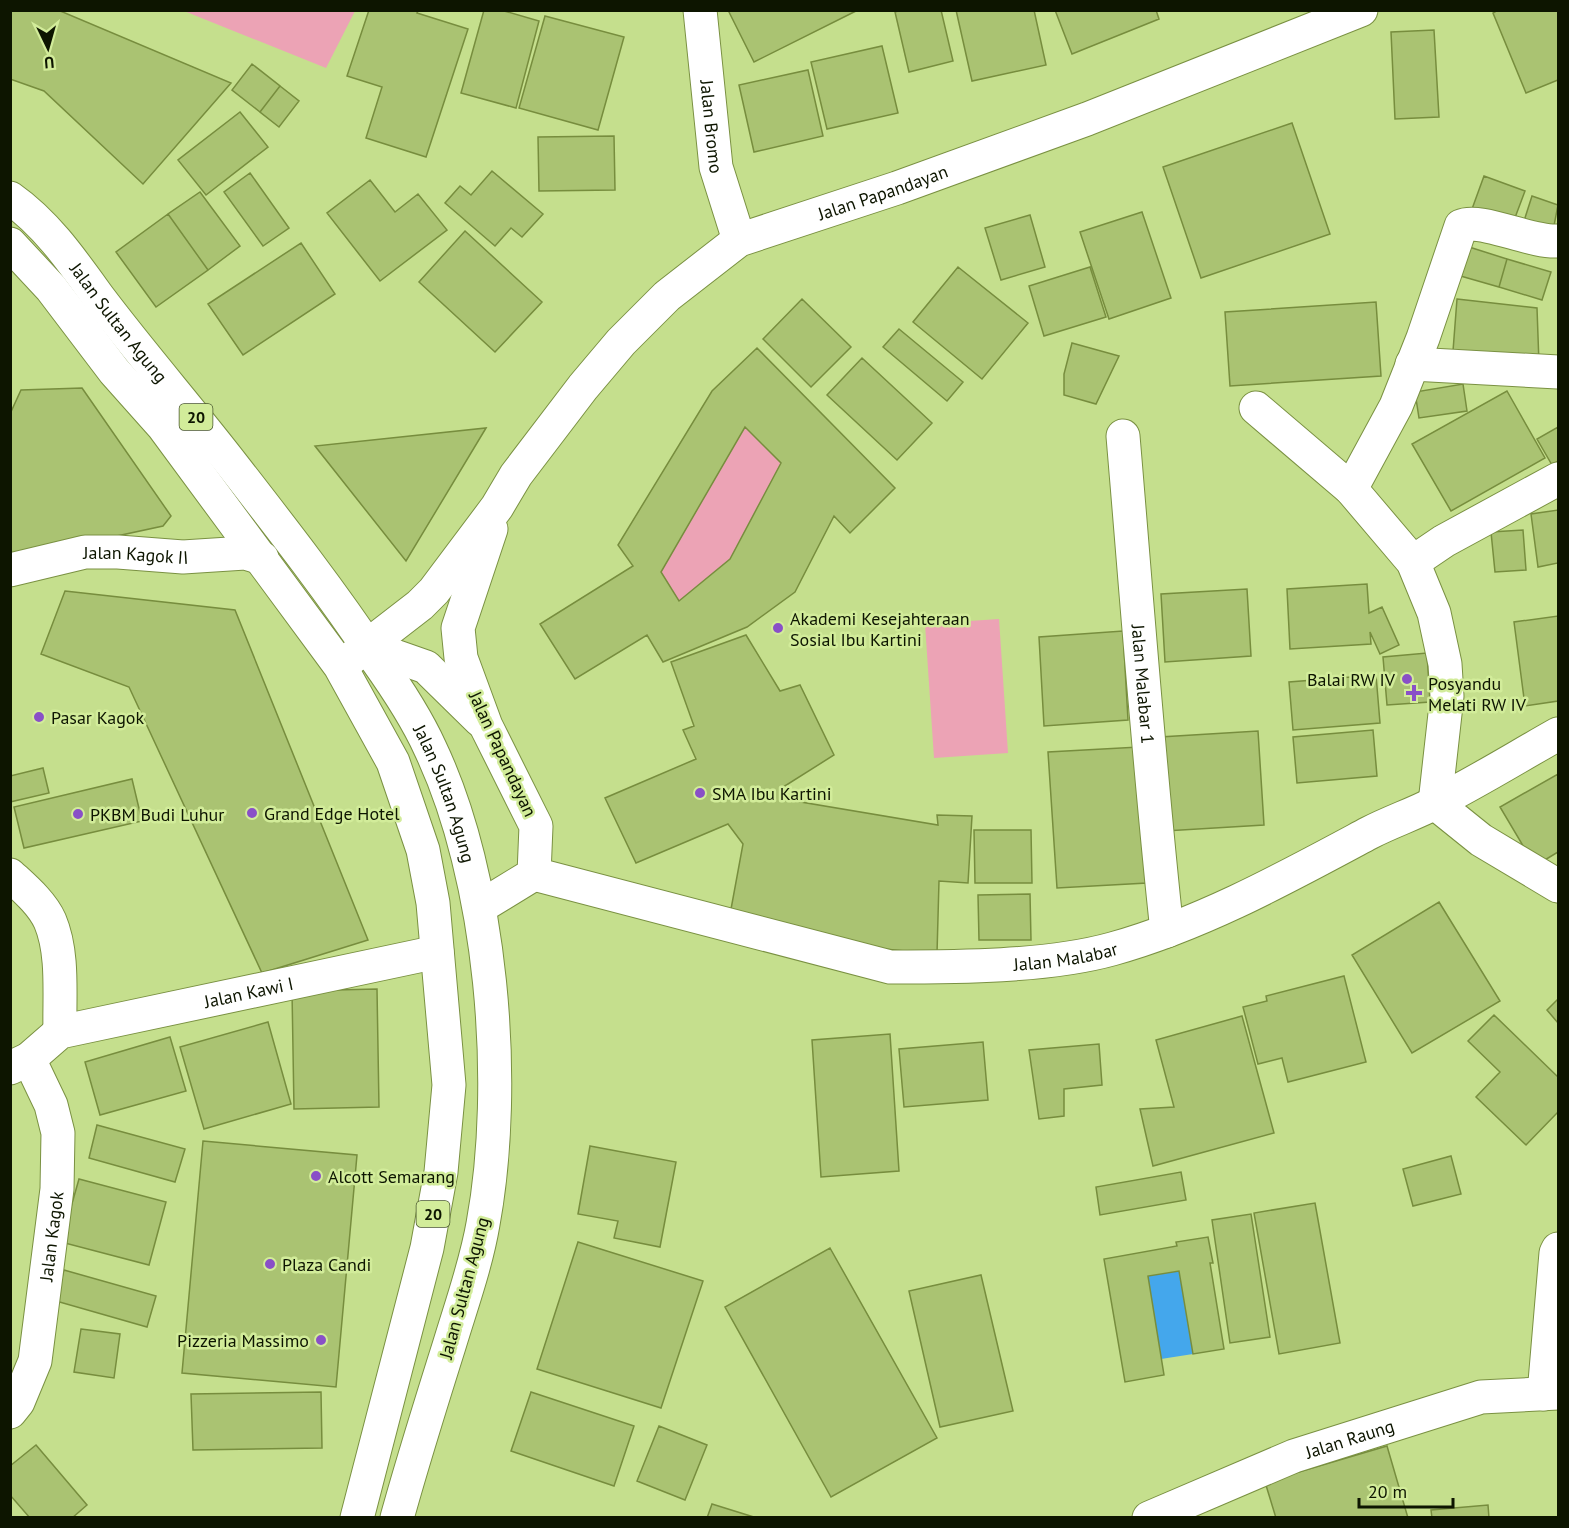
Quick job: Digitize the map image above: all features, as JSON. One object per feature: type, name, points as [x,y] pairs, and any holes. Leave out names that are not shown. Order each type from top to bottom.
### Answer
[{"type":"main road","name":"Jalan Bromo","points":[[700,10],[716,167],[739,240]]},
{"type":"main road","name":"Jalan Papandayan","points":[[340,666],[369,647],[420,606],[497,507],[516,475],[583,387],[621,342],[667,296],[739,240],[897,188],[1076,123],[1361,10]]},
{"type":"main road","name":"Jalan Sultan Agung","points":[[10,198],[37,219],[83,273],[325,585],[400,693],[430,747],[460,825],[480,907],[494,1049],[495,1119],[491,1177],[483,1228],[461,1308],[397,1518]]},
{"type":"main road","points":[[1351,489],[1396,406],[1461,226],[1474,224],[1542,241],[1558,241]]},
{"type":"main road","name":"Jalan Sultan Agung","points":[[10,244],[51,288],[114,371],[164,426],[340,666],[393,762],[414,819],[433,903],[448,1085],[441,1172],[427,1248],[357,1518]]},
{"type":"main road","points":[[1412,364],[1558,372]]},
{"type":"main road","points":[[1256,408],[1351,489],[1413,562],[1434,613],[1444,664],[1447,696],[1435,803],[1481,840],[1558,886]]},
{"type":"main road","name":"Jalan Malabar 1","points":[[1122,436],[1152,794],[1167,931]]},
{"type":"main road","points":[[1413,562],[1444,541],[1558,479]]},
{"type":"main road","name":"Jalan Papandayan","points":[[497,507],[458,628],[461,658],[486,726],[536,826],[534,874]]},
{"type":"main road","name":"Jalan Kagok II","points":[[10,570],[85,552],[183,557],[245,553],[262,558]]},
{"type":"main road","points":[[369,647],[426,667],[486,726]]},
{"type":"main road","points":[[364,710],[400,693]]},
{"type":"main road","name":"Jalan Malabar","points":[[534,874],[890,967],[950,967],[1071,958],[1111,949],[1167,931],[1311,866],[1371,832],[1435,803],[1558,734]]},
{"type":"main road","points":[[480,907],[534,874]]},
{"type":"main road","points":[[10,875],[39,904],[50,920],[58,962],[60,1032]]},
{"type":"main road","name":"Jalan Kawi I","points":[[20,1063],[60,1032],[437,952]]},
{"type":"main road","name":"Jalan Kagok","points":[[10,1412],[18,1402],[34,1361],[57,1189],[58,1133],[51,1105],[20,1063]]},
{"type":"main road","points":[[1551,1393],[1556,1253],[1558,1249]]},
{"type":"main road","name":"Jalan Raung","points":[[1149,1518],[1263,1468],[1481,1397],[1551,1393]]},
{"type":"shaded area","points":[[184,11],[355,11],[326,68]]},
{"type":"shaded area","points":[[745,427],[781,463],[730,559],[679,601],[661,572]]},
{"type":"shaded area","points":[[999,619],[1008,753],[934,758],[925,624]]},
{"type":"water","points":[[1179,1271],[1193,1354],[1161,1359],[1148,1276]]},
{"type":"building","points":[[10,10],[58,10],[231,83],[143,184],[44,91],[10,79]]},
{"type":"building","points":[[369,10],[418,10],[417,13],[468,29],[426,157],[366,138],[382,87],[347,76]]},
{"type":"building","points":[[484,10],[501,10],[539,21],[516,108],[461,93]]},
{"type":"building","points":[[728,10],[858,10],[754,62]]},
{"type":"building","points":[[941,10],[953,61],[909,72],[895,12]]},
{"type":"building","points":[[956,10],[1034,10],[1046,65],[972,81]]},
{"type":"building","points":[[1055,10],[1156,10],[1159,19],[1072,54]]},
{"type":"building","points":[[1498,10],[1558,10],[1558,80],[1526,93],[1493,13]]},
{"type":"building","points":[[545,16],[624,37],[598,130],[519,108]]},
{"type":"building","points":[[1434,30],[1439,117],[1395,119],[1391,32]]},
{"type":"building","points":[[882,46],[898,113],[827,129],[811,62]]},
{"type":"building","points":[[252,64],[280,86],[260,112],[232,90]]},
{"type":"building","points":[[808,70],[823,136],[754,152],[739,85]]},
{"type":"building","points":[[280,86],[299,101],[279,127],[260,112]]},
{"type":"building","points":[[240,112],[268,147],[206,195],[178,160]]},
{"type":"building","points":[[1292,123],[1330,234],[1201,278],[1163,167]]},
{"type":"building","points":[[614,136],[615,190],[539,191],[538,137]]},
{"type":"building","points":[[492,171],[543,214],[522,237],[511,228],[495,246],[445,203],[460,186],[471,195]]},
{"type":"building","points":[[250,173],[289,228],[263,246],[224,192]]},
{"type":"building","points":[[1484,176],[1525,191],[1513,223],[1472,209]]},
{"type":"building","points":[[370,180],[395,212],[418,194],[447,230],[380,281],[327,213]]},
{"type":"building","points":[[200,192],[240,246],[208,270],[168,214]]},
{"type":"building","points":[[1532,196],[1558,205],[1553,231],[1524,221]]},
{"type":"building","points":[[1142,212],[1171,298],[1109,319],[1080,232]]},
{"type":"building","points":[[168,214],[208,270],[156,307],[116,252]]},
{"type":"building","points":[[1030,215],[1045,267],[1001,280],[985,228]]},
{"type":"building","points":[[465,231],[542,302],[495,352],[419,282]]},
{"type":"building","points":[[301,243],[335,294],[243,355],[208,304]]},
{"type":"building","points":[[1466,246],[1507,259],[1499,287],[1457,275]]},
{"type":"building","points":[[1507,259],[1551,272],[1542,300],[1499,287]]},
{"type":"building","points":[[958,267],[1028,323],[982,379],[913,322]]},
{"type":"building","points":[[1090,267],[1106,317],[1044,336],[1029,286]]},
{"type":"building","points":[[802,299],[851,347],[811,387],[763,339]]},
{"type":"building","points":[[1457,299],[1537,308],[1539,364],[1452,364]]},
{"type":"building","points":[[1376,302],[1381,376],[1230,386],[1225,312]]},
{"type":"building","points":[[899,329],[963,382],[947,401],[883,347]]},
{"type":"building","points":[[1072,343],[1119,356],[1096,404],[1064,395],[1064,374]]},
{"type":"building","points":[[757,348],[895,488],[850,533],[834,516],[795,592],[747,627],[663,662],[647,635],[575,679],[540,624],[633,566],[618,545],[712,391]],"holes":[[[745,427],[781,463],[730,559],[679,601],[661,572]]]},
{"type":"building","points":[[862,358],[932,423],[897,460],[827,395]]},
{"type":"building","points":[[1463,384],[1467,411],[1419,418],[1415,392]]},
{"type":"building","points":[[82,388],[171,516],[163,526],[10,559],[10,414],[21,390]]},
{"type":"building","points":[[1507,391],[1545,458],[1451,511],[1412,444]]},
{"type":"building","points":[[1558,427],[1558,461],[1552,465],[1537,439]]},
{"type":"building","points":[[486,428],[406,561],[315,446]]},
{"type":"building","points":[[1558,510],[1558,563],[1538,567],[1531,514]]},
{"type":"building","points":[[1523,530],[1526,570],[1495,572],[1491,532]]},
{"type":"building","points":[[1367,584],[1369,613],[1382,607],[1399,645],[1380,654],[1370,632],[1371,644],[1290,649],[1287,589]]},
{"type":"building","points":[[1247,589],[1251,656],[1165,662],[1161,594]]},
{"type":"building","name":"Grand Edge Hotel","points":[[65,591],[235,610],[368,940],[262,973],[129,687],[41,654]]},
{"type":"building","points":[[1558,616],[1558,701],[1525,706],[1514,622]]},
{"type":"building","points":[[1123,631],[1128,720],[1044,726],[1039,637]]},
{"type":"building","name":"SMA Ibu Kartini","points":[[746,635],[780,691],[800,685],[834,755],[780,789],[789,800],[938,825],[937,815],[972,816],[968,883],[939,881],[937,954],[842,945],[729,920],[743,844],[728,824],[636,863],[605,798],[696,759],[683,730],[694,726],[671,662]]},
{"type":"building","name":"Balai RW IV","points":[[1427,653],[1430,702],[1387,705],[1383,657]]},
{"type":"building","points":[[1376,675],[1380,723],[1293,730],[1289,682]]},
{"type":"building","points":[[1373,730],[1377,776],[1297,783],[1293,737]]},
{"type":"building","points":[[1258,731],[1264,825],[1165,831],[1160,737]]},
{"type":"building","points":[[1139,747],[1147,883],[1057,888],[1048,752]]},
{"type":"building","points":[[43,768],[49,793],[10,802],[10,776]]},
{"type":"building","points":[[1558,774],[1558,852],[1535,866],[1500,807]]},
{"type":"building","name":"PKBM Budi Luhur","points":[[132,779],[142,821],[24,848],[14,807]]},
{"type":"building","points":[[974,830],[1031,830],[1032,883],[975,883]]},
{"type":"building","points":[[1030,894],[1031,940],[979,940],[978,895]]},
{"type":"building","points":[[1439,902],[1500,1001],[1412,1053],[1352,955]]},
{"type":"building","points":[[1344,976],[1366,1062],[1288,1082],[1282,1058],[1258,1064],[1243,1007],[1267,1001],[1266,996]]},
{"type":"building","points":[[377,989],[379,1107],[294,1109],[292,991]]},
{"type":"building","points":[[1558,999],[1558,1023],[1547,1010]]},
{"type":"building","points":[[1494,1015],[1558,1077],[1558,1112],[1526,1145],[1476,1097],[1500,1072],[1468,1041]]},
{"type":"building","points":[[1242,1016],[1274,1133],[1153,1166],[1140,1109],[1174,1107],[1156,1040]]},
{"type":"building","points":[[268,1022],[291,1104],[204,1129],[180,1047]]},
{"type":"building","points":[[890,1034],[899,1171],[821,1177],[812,1040]]},
{"type":"building","points":[[170,1037],[186,1091],[100,1115],[85,1062]]},
{"type":"building","points":[[983,1042],[988,1100],[904,1107],[899,1049]]},
{"type":"building","points":[[1099,1044],[1102,1085],[1064,1089],[1064,1116],[1039,1119],[1029,1050]]},
{"type":"building","points":[[97,1125],[185,1149],[175,1182],[89,1158]]},
{"type":"building","name":"Plaza Candi","points":[[203,1141],[357,1155],[336,1387],[182,1373]]},
{"type":"building","points":[[590,1146],[676,1162],[660,1247],[614,1238],[618,1221],[578,1214]]},
{"type":"building","points":[[1451,1156],[1461,1194],[1413,1206],[1403,1169]]},
{"type":"building","points":[[1181,1172],[1186,1200],[1100,1215],[1096,1187]]},
{"type":"building","points":[[79,1179],[166,1202],[149,1265],[61,1242]]},
{"type":"building","points":[[1315,1203],[1340,1343],[1279,1354],[1254,1213]]},
{"type":"building","points":[[1251,1214],[1270,1337],[1230,1343],[1212,1220]]},
{"type":"building","points":[[1208,1237],[1224,1349],[1193,1354],[1179,1271],[1148,1276],[1164,1375],[1125,1382],[1104,1259],[1177,1246],[1176,1242]]},
{"type":"building","points":[[578,1242],[703,1281],[661,1408],[537,1369]]},
{"type":"building","points":[[830,1248],[937,1438],[831,1497],[725,1307]]},
{"type":"building","points":[[64,1270],[156,1296],[147,1327],[56,1301]]},
{"type":"building","points":[[981,1275],[1013,1411],[940,1427],[909,1291]]},
{"type":"building","points":[[81,1329],[120,1334],[114,1378],[74,1372]]},
{"type":"building","points":[[321,1392],[322,1448],[193,1450],[191,1394]]},
{"type":"building","points":[[531,1392],[634,1426],[614,1486],[511,1451]]},
{"type":"building","points":[[659,1426],[707,1445],[685,1500],[637,1481]]},
{"type":"building","points":[[36,1445],[87,1505],[72,1518],[30,1518],[10,1495],[10,1466]]},
{"type":"building","points":[[1387,1446],[1408,1518],[1276,1518],[1265,1482]]},
{"type":"building","points":[[712,1504],[757,1518],[707,1518]]},
{"type":"building","points":[[1488,1505],[1489,1518],[1432,1518],[1431,1510]]},
{"type":"place","name":"Akademi Kesejahteraan Sosial Ibu Kartini","points":[[778,628]]},
{"type":"place","name":"Balai RW IV","points":[[1407,679]]},
{"type":"place","name":"Posyandu Melati RW IV","points":[[1414,693]]},
{"type":"place","name":"Pasar Kagok","points":[[39,717]]},
{"type":"place","name":"SMA Ibu Kartini","points":[[700,793]]},
{"type":"place","name":"Grand Edge Hotel","points":[[252,813]]},
{"type":"place","name":"PKBM Budi Luhur","points":[[78,814]]},
{"type":"place","name":"Alcott Semarang","points":[[316,1176]]},
{"type":"place","name":"Plaza Candi","points":[[270,1264]]},
{"type":"place","name":"Pizzeria Massimo","points":[[321,1340]]}]
